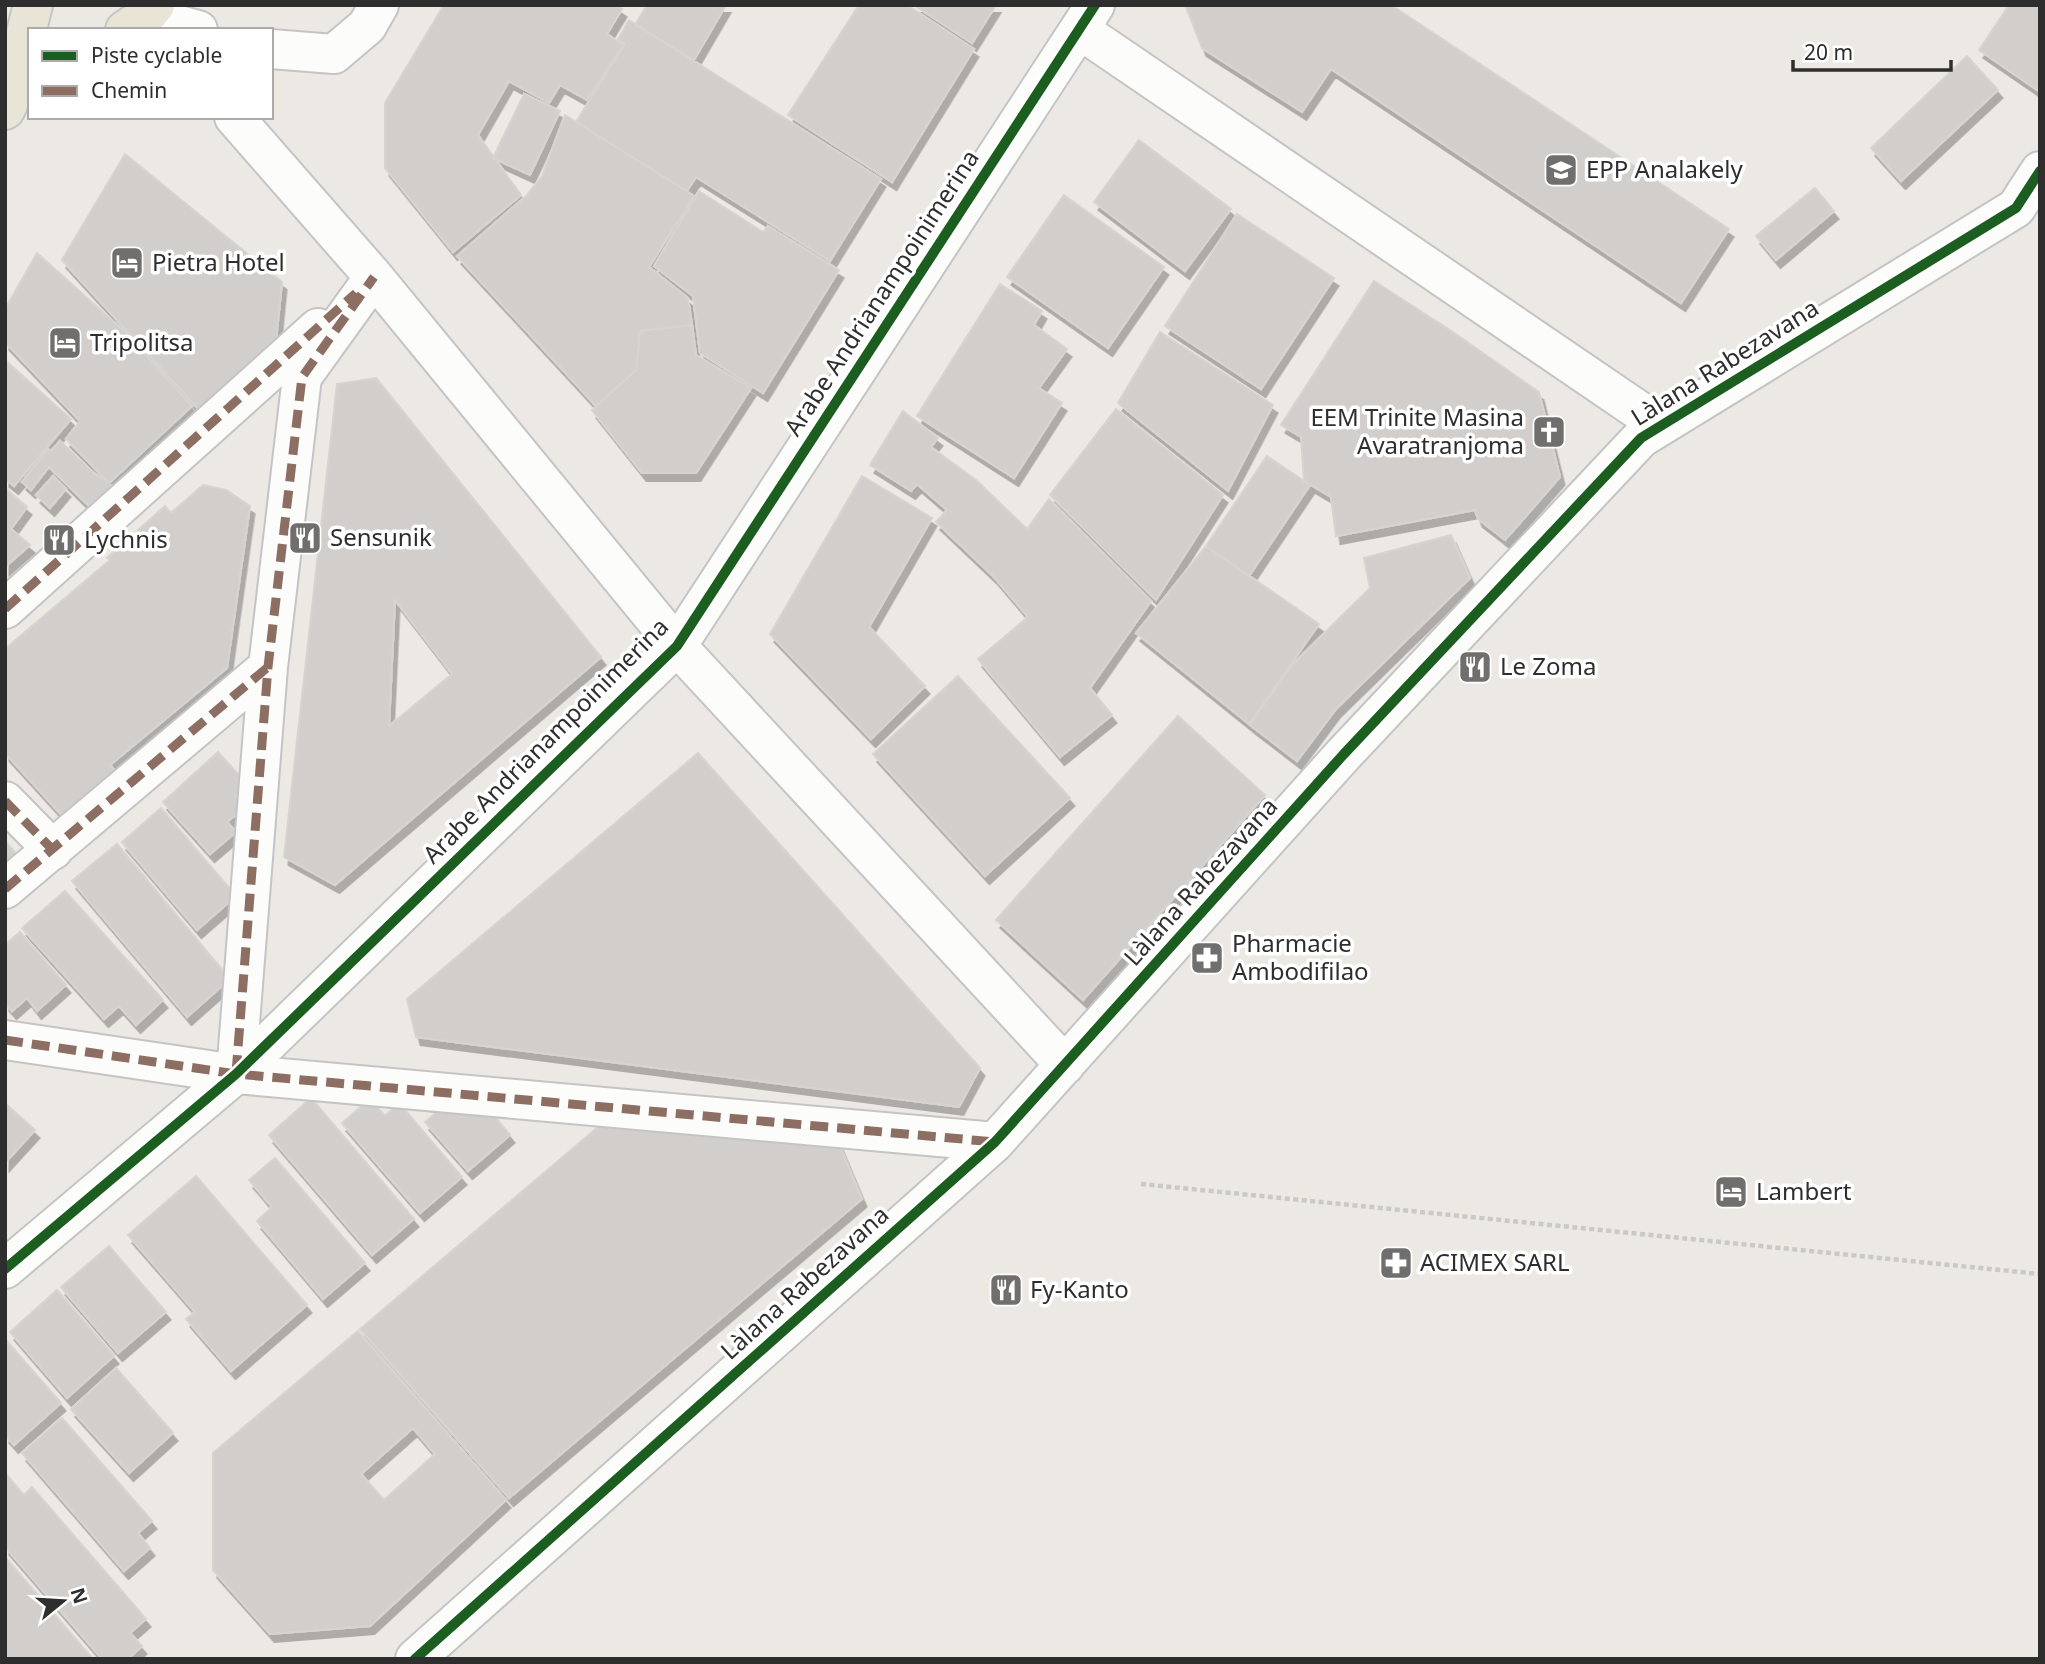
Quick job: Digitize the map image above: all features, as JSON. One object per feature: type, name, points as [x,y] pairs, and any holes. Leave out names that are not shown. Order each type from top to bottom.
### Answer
[{"type":"main road","points":[[29,28],[33,5]]},
{"type":"main road","points":[[15,102],[28,32]]},
{"type":"street","points":[[273,49],[334,54],[367,26],[379,5]]},
{"type":"street","points":[[144,17],[190,28]]},
{"type":"street","points":[[1087,17],[1660,425]]},
{"type":"street","name":"Arabe Andrianampoinimerina","points":[[5,1269],[236,1074],[677,646],[1087,17]]},
{"type":"street","points":[[236,119],[374,277],[677,646],[1065,1065]]},
{"type":"street","name":"Làlana Rabezavana","points":[[415,1659],[995,1142],[1343,755],[1641,438],[2016,208],[2040,171]]},
{"type":"street","points":[[5,609],[374,277]]},
{"type":"street","points":[[236,1074],[268,667],[302,377],[374,277]]},
{"type":"street","points":[[5,889],[268,667]]},
{"type":"street","points":[[5,801],[53,850]]},
{"type":"street","points":[[5,1040],[236,1074],[995,1142]]},
{"type":"path","points":[[1141,1184],[2040,1274]]},
{"type":"building","points":[[444,5],[616,5],[622,9],[607,34],[623,45],[587,100],[560,85],[549,103],[509,81],[478,135],[521,195],[453,252],[385,168],[385,103]]},
{"type":"building","points":[[647,5],[726,5],[694,60],[635,25]]},
{"type":"building","points":[[859,5],[907,5],[974,49],[892,182],[788,115]]},
{"type":"building","points":[[914,5],[996,5],[972,43]]},
{"type":"building","name":"EPP Analakely","points":[[1187,5],[1391,5],[1729,229],[1681,303],[1331,69],[1302,112],[1202,48]]},
{"type":"building","points":[[2009,5],[2040,5],[2040,92],[1979,50]]},
{"type":"building","points":[[629,20],[881,179],[830,261],[696,177],[687,191],[576,122],[625,44],[618,39]]},
{"type":"building","points":[[1967,56],[1998,90],[1901,181],[1871,148]]},
{"type":"building","points":[[524,94],[560,111],[530,175],[493,158]]},
{"type":"building","points":[[565,115],[694,196],[649,267],[688,298],[692,325],[640,331],[636,370],[596,406],[457,256],[526,196],[542,176]]},
{"type":"building","points":[[1139,140],[1231,209],[1185,271],[1094,202]]},
{"type":"building","points":[[125,154],[282,282],[275,351],[202,413],[62,260]]},
{"type":"building","points":[[1815,188],[1834,211],[1776,260],[1756,236]]},
{"type":"building","points":[[699,191],[763,232],[768,226],[839,270],[763,393],[700,353],[693,296],[654,266]]},
{"type":"building","points":[[1064,195],[1164,267],[1108,348],[1007,277]]},
{"type":"building","points":[[1237,214],[1334,278],[1261,389],[1165,326]]},
{"type":"building","points":[[37,253],[125,332],[192,406],[109,483],[66,439],[80,421],[5,342],[5,309]]},
{"type":"building","points":[[1374,281],[1539,392],[1560,477],[1505,540],[1478,519],[1475,510],[1336,536],[1331,497],[1304,481],[1301,437],[1281,425]]},
{"type":"building","points":[[1000,284],[1042,311],[1034,325],[1067,349],[1039,388],[1062,403],[1014,478],[917,416]]},
{"type":"building","points":[[692,325],[696,355],[751,388],[696,473],[642,473],[592,410],[636,370],[640,331]]},
{"type":"building","points":[[1160,332],[1273,405],[1228,491],[1118,403]]},
{"type":"building","points":[[5,360],[71,419],[14,486],[5,479]]},
{"type":"building","points":[[376,378],[601,657],[335,885],[284,857],[337,384]],"holes":[[[395,600],[452,674],[389,726]]]},
{"type":"building","points":[[1116,409],[1223,495],[1156,600],[1050,495]]},
{"type":"building","points":[[903,411],[938,438],[931,447],[976,480],[1027,529],[1049,499],[1151,601],[1090,688],[1112,715],[1060,757],[978,659],[1028,617],[994,577],[936,522],[947,510],[917,484],[911,491],[870,465]]},
{"type":"building","points":[[60,441],[113,487],[93,510],[49,467],[31,490],[22,482],[48,449],[51,451]]},
{"type":"building","points":[[1267,456],[1310,485],[1249,576],[1206,546]]},
{"type":"building","points":[[53,476],[66,489],[50,508],[36,495]]},
{"type":"building","points":[[862,476],[932,518],[869,627],[925,686],[871,739],[770,634]]},
{"type":"building","points":[[203,485],[226,490],[250,506],[227,668],[110,765],[118,774],[66,820],[5,753],[5,649],[110,560],[107,558],[165,506],[171,513]]},
{"type":"building","points":[[5,488],[27,507],[11,529],[30,545],[5,567]]},
{"type":"building","points":[[1451,535],[1470,578],[1336,709],[1297,761],[1250,725],[1292,665],[1370,588],[1364,558]]},
{"type":"building","points":[[1206,546],[1319,624],[1249,724],[1136,633]]},
{"type":"building","points":[[958,676],[1070,798],[985,876],[873,754]]},
{"type":"building","points":[[1178,716],[1265,795],[1083,1000],[996,920]]},
{"type":"building","points":[[218,752],[248,785],[235,796],[245,807],[227,822],[236,832],[210,854],[163,802]]},
{"type":"building","points":[[698,753],[980,1068],[959,1107],[416,1037],[407,999]]},
{"type":"building","points":[[161,808],[236,896],[197,930],[122,842]]},
{"type":"building","points":[[5,841],[19,857],[5,869]]},
{"type":"building","points":[[117,844],[230,979],[187,1017],[72,881]]},
{"type":"building","points":[[65,891],[163,1000],[136,1025],[119,1006],[104,1019],[22,928]]},
{"type":"building","points":[[20,932],[66,985],[37,1011],[27,998],[12,1011],[5,1003],[5,945]]},
{"type":"building","points":[[311,1098],[414,1219],[372,1255],[269,1135]]},
{"type":"building","points":[[453,1098],[481,1100],[510,1135],[468,1171],[425,1122]]},
{"type":"building","points":[[370,1099],[385,1116],[399,1103],[462,1177],[420,1213],[342,1123]]},
{"type":"building","points":[[5,1103],[35,1130],[5,1163]]},
{"type":"building","points":[[605,1121],[838,1142],[862,1199],[509,1498],[360,1329]]},
{"type":"building","points":[[275,1158],[365,1263],[323,1299],[257,1221],[272,1207],[249,1180]]},
{"type":"building","points":[[196,1176],[307,1305],[231,1371],[186,1319],[195,1312],[128,1235]]},
{"type":"building","points":[[109,1246],[166,1312],[118,1353],[61,1287]]},
{"type":"building","points":[[57,1290],[114,1356],[67,1398],[10,1332]]},
{"type":"building","points":[[358,1331],[506,1500],[370,1626],[270,1634],[213,1570],[213,1453]],"holes":[[[413,1428],[435,1454],[384,1500],[361,1474]]]},
{"type":"building","points":[[5,1339],[61,1403],[14,1445],[5,1435]]},
{"type":"building","points":[[116,1368],[173,1433],[129,1473],[71,1409]]},
{"type":"building","points":[[62,1418],[152,1521],[138,1533],[150,1548],[124,1571],[22,1453]]},
{"type":"building","points":[[5,1473],[24,1495],[32,1487],[146,1619],[130,1633],[142,1646],[128,1659],[102,1659],[5,1547]]},
{"type":"building","points":[[5,1557],[93,1659],[8,1659],[5,1656]]},
{"type":"marked path","points":[[236,1073],[268,667],[302,377],[374,277]]},
{"type":"marked path","points":[[5,609],[356,293]]},
{"type":"marked path","points":[[5,889],[268,667]]},
{"type":"marked path","points":[[5,801],[53,850]]},
{"type":"marked path","points":[[5,1040],[236,1074],[995,1142]]},
{"type":"cycle path","points":[[5,1269],[236,1074],[677,646],[1095,5]]},
{"type":"cycle path","points":[[415,1659],[995,1142],[1343,755],[1641,438],[2016,208],[2040,171]]},
{"type":"place","name":"EPP Analakely","points":[[1561,170]]},
{"type":"place","name":"Pietra Hotel","points":[[127,263]]},
{"type":"place","name":"Tripolitsa","points":[[65,343]]},
{"type":"place","name":"EEM Trinite Masina Avaratranjoma","points":[[1549,432]]},
{"type":"place","name":"Sensunik","points":[[305,538]]},
{"type":"place","name":"Lychnis","points":[[59,540]]},
{"type":"place","name":"Le Zoma","points":[[1475,667]]},
{"type":"place","name":"Pharmacie Ambodifilao","points":[[1207,958]]},
{"type":"place","name":"Lambert","points":[[1731,1192]]},
{"type":"place","name":"ACIMEX SARL","points":[[1396,1263]]},
{"type":"place","name":"Fy-Kanto","points":[[1006,1290]]}]
